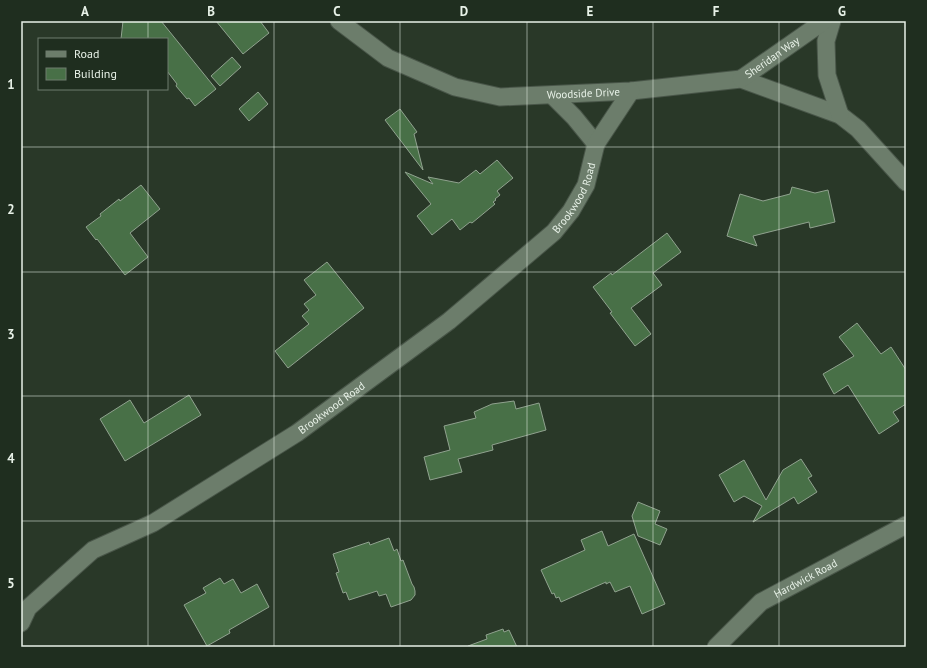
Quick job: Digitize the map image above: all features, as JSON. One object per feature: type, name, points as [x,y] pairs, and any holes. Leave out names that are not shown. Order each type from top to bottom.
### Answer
[{"type":"street","name":"Woodside Drive","points":[[340,21],[388,58],[455,87],[500,97],[631,90],[741,79],[840,115],[858,129],[906,182]]},
{"type":"street","name":"Sheridan Way","points":[[741,79],[824,21]]},
{"type":"street","points":[[832,21],[826,41],[827,75],[840,115]]},
{"type":"street","name":"Brookwood Road","points":[[21,623],[28,608],[93,550],[152,523],[297,433],[449,321],[554,232],[571,211],[586,185],[596,144],[631,90]]},
{"type":"street","points":[[552,95],[574,117],[596,144]]},
{"type":"street","name":"Hardwick Road","points":[[716,647],[761,602],[906,525]]},
{"type":"building","points":[[123,21],[161,21],[216,89],[195,106],[176,86],[177,84],[168,72],[168,38],[121,38]]},
{"type":"building","points":[[216,21],[260,21],[269,33],[243,54]]},
{"type":"building","points":[[232,57],[241,67],[220,86],[211,76]]},
{"type":"building","points":[[258,92],[268,104],[249,121],[239,109]]},
{"type":"building","points":[[400,109],[417,132],[414,134],[423,170],[385,120]]},
{"type":"building","points":[[497,160],[513,178],[497,191],[500,195],[493,202],[495,204],[472,223],[470,222],[460,230],[452,219],[432,235],[417,216],[431,204],[405,172],[433,184],[428,177],[459,183],[476,170],[480,174]]},
{"type":"building","points":[[141,185],[160,209],[130,233],[148,257],[125,275],[86,227],[101,216],[100,214],[119,199],[120,201]]},
{"type":"building","points":[[792,187],[815,193],[828,190],[835,222],[810,228],[809,222],[753,236],[757,246],[727,236],[740,194],[763,201],[790,194]]},
{"type":"building","points":[[667,233],[681,252],[653,273],[662,285],[631,308],[651,334],[635,346],[610,313],[612,312],[593,287],[611,273],[612,275]]},
{"type":"building","points":[[327,262],[364,308],[288,368],[275,351],[309,324],[302,316],[309,310],[304,304],[316,295],[304,280]]},
{"type":"building","points":[[857,323],[881,354],[891,347],[906,370],[906,404],[893,412],[899,421],[879,434],[848,385],[834,394],[823,374],[854,356],[839,337]]},
{"type":"building","points":[[189,395],[201,415],[125,461],[100,419],[130,400],[144,423]]},
{"type":"building","points":[[514,401],[516,409],[539,403],[546,430],[492,445],[493,450],[458,459],[462,472],[430,480],[424,457],[450,450],[444,426],[476,418],[474,412],[492,404]]},
{"type":"building","points":[[801,459],[812,476],[808,478],[817,492],[798,504],[794,497],[753,522],[762,506],[744,496],[734,502],[719,475],[744,460],[766,500],[783,470]]},
{"type":"building","points":[[638,502],[660,511],[655,524],[667,529],[660,545],[638,536],[632,516]]},
{"type":"building","points":[[602,531],[608,546],[634,534],[665,604],[642,614],[630,586],[615,592],[610,582],[606,584],[606,582],[561,602],[559,597],[556,598],[554,593],[552,594],[541,570],[585,550],[581,540]]},
{"type":"building","points":[[389,538],[394,551],[397,549],[401,561],[403,560],[414,587],[415,595],[411,600],[391,607],[386,594],[379,596],[377,591],[349,600],[346,592],[343,593],[336,573],[339,572],[333,554],[369,542],[370,545]]},
{"type":"building","points":[[220,578],[224,584],[233,579],[241,593],[257,584],[269,607],[229,630],[230,633],[207,646],[184,605],[206,593],[203,588]]},
{"type":"building","points":[[503,629],[504,632],[509,630],[517,647],[468,647],[487,639],[486,635]]}]
